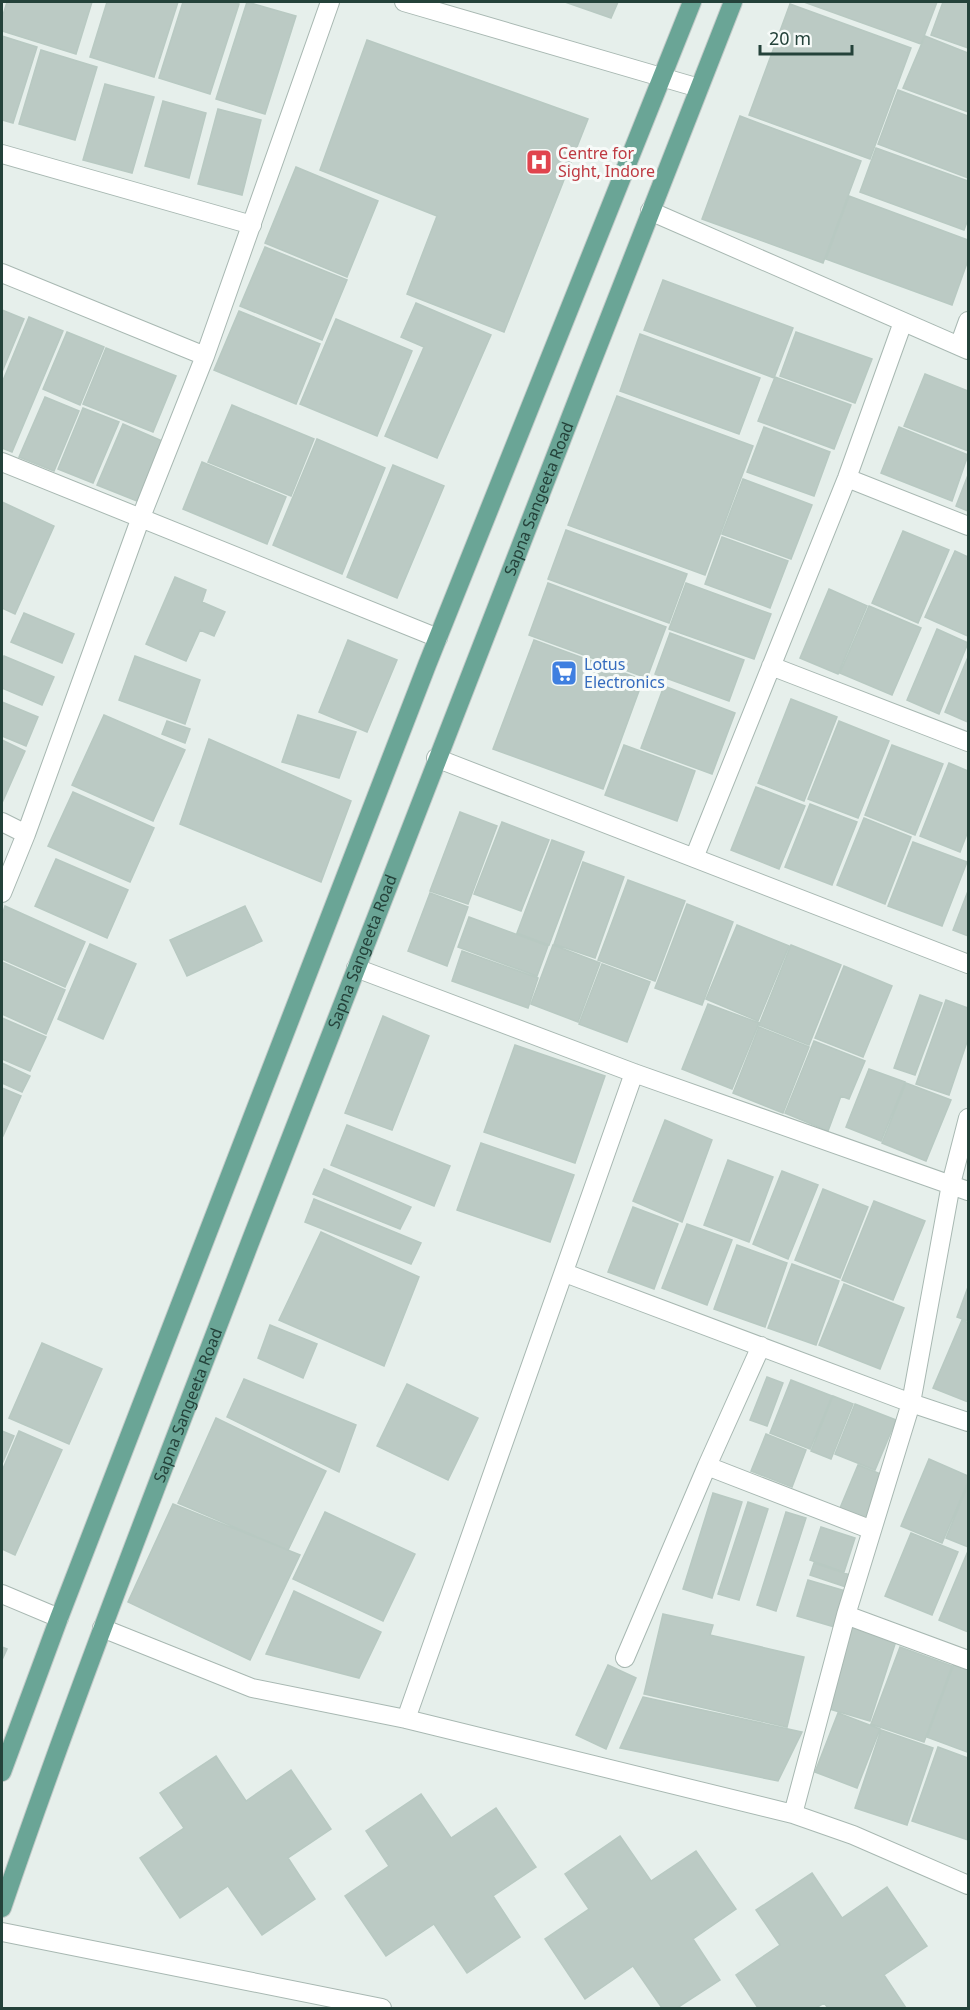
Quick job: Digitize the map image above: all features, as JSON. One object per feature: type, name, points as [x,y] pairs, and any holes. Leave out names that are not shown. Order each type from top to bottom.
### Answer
[{"type":"main road","points":[[2,1772],[59,1618],[438,638],[692,2]]},
{"type":"main road","name":"Sapna Sangeeta Road","points":[[2,1908],[102,1628],[436,758],[732,2]]},
{"type":"street","points":[[2,893],[26,834],[141,517],[205,356],[330,2]]},
{"type":"street","points":[[404,2],[699,88]]},
{"type":"street","points":[[2,154],[252,225]]},
{"type":"street","points":[[650,211],[964,348],[969,321]]},
{"type":"street","points":[[2,273],[205,356]]},
{"type":"street","points":[[694,858],[847,478],[903,322]]},
{"type":"street","points":[[2,462],[438,638]]},
{"type":"street","points":[[847,478],[969,526]]},
{"type":"street","points":[[771,666],[969,742]]},
{"type":"street","points":[[436,758],[969,964]]},
{"type":"street","points":[[2,822],[26,834]]},
{"type":"street","points":[[356,968],[634,1073],[960,1188]]},
{"type":"street","points":[[406,1719],[634,1073]]},
{"type":"street","points":[[793,1814],[846,1615],[911,1403],[960,1188],[969,1118]]},
{"type":"street","points":[[565,1273],[911,1403],[969,1422]]},
{"type":"street","points":[[625,1658],[761,1346]]},
{"type":"street","points":[[707,1466],[872,1530]]},
{"type":"street","points":[[2,1594],[59,1618]]},
{"type":"street","points":[[846,1615],[969,1660]]},
{"type":"street","points":[[102,1628],[252,1688],[406,1719],[793,1814],[853,1835],[969,1885]]},
{"type":"street","points":[[2,1932],[382,2008]]},
{"type":"building","points":[[7,2],[92,2],[76,54],[2,31],[2,18]]},
{"type":"building","points":[[107,2],[178,2],[154,77],[90,57]]},
{"type":"building","points":[[183,2],[239,4],[210,94],[159,78]]},
{"type":"building","points":[[247,2],[296,16],[265,114],[216,99]]},
{"type":"building","points":[[565,2],[618,2],[611,18]]},
{"type":"building","points":[[804,2],[937,2],[921,44]]},
{"type":"building","points":[[943,2],[968,2],[968,48],[931,35]]},
{"type":"building","points":[[790,4],[911,48],[870,159],[749,115]]},
{"type":"building","points":[[2,36],[37,47],[13,123],[2,120]]},
{"type":"building","points":[[925,36],[968,53],[968,112],[903,88]]},
{"type":"building","points":[[367,40],[588,119],[504,332],[407,294],[437,216],[320,170]]},
{"type":"building","points":[[41,50],[97,67],[75,140],[19,124]]},
{"type":"building","points":[[105,84],[154,97],[132,173],[83,160]]},
{"type":"building","points":[[898,90],[968,116],[968,178],[878,144]]},
{"type":"building","points":[[163,101],[206,113],[189,178],[145,166]]},
{"type":"building","points":[[218,109],[261,120],[242,195],[198,184]]},
{"type":"building","points":[[740,116],[861,161],[823,263],[702,219]]},
{"type":"building","points":[[876,148],[968,181],[968,219],[964,230],[860,192]]},
{"type":"building","points":[[296,167],[378,201],[347,277],[265,243]]},
{"type":"building","points":[[849,196],[968,240],[968,260],[952,305],[826,259]]},
{"type":"building","points":[[265,247],[347,280],[322,340],[240,306]]},
{"type":"building","points":[[663,280],[793,328],[774,378],[644,330]]},
{"type":"building","points":[[416,303],[491,335],[437,458],[385,436],[424,347],[401,337]]},
{"type":"building","points":[[2,310],[24,319],[2,372]]},
{"type":"building","points":[[239,311],[320,344],[296,404],[214,370]]},
{"type":"building","points":[[29,317],[63,331],[12,452],[2,448],[2,383]]},
{"type":"building","points":[[336,319],[412,351],[377,436],[300,404]]},
{"type":"building","points":[[67,332],[104,347],[80,405],[43,389]]},
{"type":"building","points":[[796,332],[872,359],[855,403],[780,376]]},
{"type":"building","points":[[640,334],[760,378],[739,434],[620,391]]},
{"type":"building","points":[[106,348],[176,376],[153,432],[83,404]]},
{"type":"building","points":[[925,374],[968,391],[968,451],[904,426]]},
{"type":"building","points":[[775,377],[851,405],[834,449],[758,421]]},
{"type":"building","points":[[617,396],[753,446],[705,575],[568,525]]},
{"type":"building","points":[[45,397],[79,411],[54,471],[19,457]]},
{"type":"building","points":[[232,405],[314,439],[291,496],[208,462]]},
{"type":"building","points":[[83,408],[119,422],[93,483],[58,469]]},
{"type":"building","points":[[123,424],[162,441],[137,501],[97,485]]},
{"type":"building","points":[[764,427],[830,452],[814,496],[747,472]]},
{"type":"building","points":[[899,427],[968,455],[952,501],[881,473]]},
{"type":"building","points":[[317,439],[385,468],[342,574],[273,545]]},
{"type":"building","points":[[202,462],[286,497],[267,544],[183,509]]},
{"type":"building","points":[[393,465],[444,486],[397,598],[347,577]]},
{"type":"building","points":[[968,475],[968,511],[956,506]]},
{"type":"building","points":[[743,479],[812,505],[791,559],[722,534]]},
{"type":"building","points":[[2,502],[54,526],[15,614],[2,608]]},
{"type":"building","points":[[566,530],[687,574],[669,623],[548,579]]},
{"type":"building","points":[[903,531],[949,550],[918,623],[872,603]]},
{"type":"building","points":[[722,537],[788,561],[770,608],[705,584]]},
{"type":"building","points":[[955,551],[968,557],[968,636],[925,617]]},
{"type":"building","points":[[175,577],[206,590],[202,602],[225,612],[214,636],[200,630],[186,661],[146,644]]},
{"type":"building","points":[[548,583],[666,627],[647,678],[529,635]]},
{"type":"building","points":[[686,583],[771,614],[754,659],[669,629]]},
{"type":"building","points":[[829,589],[867,606],[838,674],[800,658]]},
{"type":"building","points":[[869,606],[921,628],[892,695],[840,673]]},
{"type":"building","points":[[24,613],[74,634],[62,663],[11,642]]},
{"type":"building","points":[[937,629],[968,643],[939,714],[907,700]]},
{"type":"building","points":[[670,633],[744,660],[729,701],[655,674]]},
{"type":"building","points":[[348,640],[397,660],[367,732],[319,712]]},
{"type":"building","points":[[534,640],[643,680],[603,789],[493,749]]},
{"type":"building","points":[[4,656],[54,677],[42,705],[2,688]]},
{"type":"building","points":[[135,656],[200,680],[185,724],[119,700]]},
{"type":"building","points":[[968,657],[968,722],[945,712]]},
{"type":"building","points":[[664,686],[735,713],[712,774],[641,748]]},
{"type":"building","points":[[791,699],[837,717],[804,801],[758,783]]},
{"type":"building","points":[[2,702],[38,717],[26,746],[2,736]]},
{"type":"building","points":[[104,715],[185,750],[153,821],[72,785]]},
{"type":"building","points":[[298,715],[356,732],[339,778],[282,762]]},
{"type":"building","points":[[167,721],[190,729],[185,743],[162,734]]},
{"type":"building","points":[[839,721],[889,741],[858,818],[808,799]]},
{"type":"building","points":[[209,739],[351,801],[321,882],[180,824]]},
{"type":"building","points":[[2,740],[25,751],[2,803]]},
{"type":"building","points":[[624,745],[695,771],[677,821],[605,795]]},
{"type":"building","points":[[892,745],[943,764],[915,835],[865,815]]},
{"type":"building","points":[[949,763],[968,771],[968,831],[960,852],[920,836]]},
{"type":"building","points":[[756,787],[805,806],[779,869],[731,850]]},
{"type":"building","points":[[73,792],[154,828],[130,882],[48,846]]},
{"type":"building","points":[[810,804],[857,822],[832,885],[785,867]]},
{"type":"building","points":[[460,812],[497,826],[468,904],[430,891]]},
{"type":"building","points":[[864,818],[911,837],[885,904],[837,885]]},
{"type":"building","points":[[502,822],[549,840],[521,911],[474,894]]},
{"type":"building","points":[[552,840],[584,852],[549,945],[517,933]]},
{"type":"building","points":[[913,842],[967,862],[942,926],[888,906]]},
{"type":"building","points":[[56,859],[128,890],[107,938],[35,906]]},
{"type":"building","points":[[583,862],[624,877],[595,958],[554,944]]},
{"type":"building","points":[[628,880],[685,901],[655,981],[598,960]]},
{"type":"building","points":[[968,891],[968,936],[953,930]]},
{"type":"building","points":[[430,893],[468,907],[447,966],[408,951]]},
{"type":"building","points":[[687,904],[733,922],[702,1005],[655,988]]},
{"type":"building","points":[[5,906],[85,942],[65,987],[2,959],[2,915]]},
{"type":"building","points":[[245,906],[262,941],[187,976],[170,940]]},
{"type":"building","points":[[469,917],[548,946],[537,976],[458,947]]},
{"type":"building","points":[[737,925],[789,946],[758,1021],[706,999]]},
{"type":"building","points":[[90,944],[136,964],[103,1039],[58,1019]]},
{"type":"building","points":[[553,945],[600,963],[578,1022],[531,1004]]},
{"type":"building","points":[[791,945],[841,965],[809,1045],[759,1025]]},
{"type":"building","points":[[462,951],[538,978],[528,1008],[452,981]]},
{"type":"building","points":[[2,962],[65,990],[46,1034],[2,1014]]},
{"type":"building","points":[[602,964],[650,982],[627,1042],[579,1024]]},
{"type":"building","points":[[844,966],[892,986],[863,1057],[815,1038]]},
{"type":"building","points":[[920,995],[942,1003],[915,1075],[894,1068]]},
{"type":"building","points":[[946,1000],[968,1008],[968,1039],[949,1095],[916,1084]]},
{"type":"building","points":[[708,1004],[759,1023],[732,1089],[682,1069]]},
{"type":"building","points":[[383,1016],[429,1036],[392,1130],[345,1113]]},
{"type":"building","points":[[2,1018],[46,1037],[30,1071],[2,1059]]},
{"type":"building","points":[[759,1027],[809,1047],[783,1113],[733,1093]]},
{"type":"building","points":[[814,1041],[865,1061],[849,1099],[841,1096],[828,1131],[785,1113]]},
{"type":"building","points":[[515,1045],[605,1076],[575,1163],[484,1132]]},
{"type":"building","points":[[2,1063],[30,1076],[22,1092],[2,1083]]},
{"type":"building","points":[[869,1069],[905,1082],[881,1141],[846,1127]]},
{"type":"building","points":[[906,1083],[951,1100],[926,1161],[882,1143]]},
{"type":"building","points":[[2,1088],[21,1096],[3,1136],[2,1135]]},
{"type":"building","points":[[665,1120],[712,1140],[682,1222],[633,1201]]},
{"type":"building","points":[[347,1125],[450,1166],[434,1206],[331,1165]]},
{"type":"building","points":[[481,1143],[574,1175],[550,1242],[457,1210]]},
{"type":"building","points":[[728,1160],[773,1177],[749,1242],[704,1225]]},
{"type":"building","points":[[324,1169],[411,1207],[400,1229],[313,1194]]},
{"type":"building","points":[[782,1171],[818,1185],[788,1259],[753,1244]]},
{"type":"building","points":[[823,1189],[868,1207],[840,1278],[795,1260]]},
{"type":"building","points":[[314,1199],[421,1243],[411,1264],[305,1222]]},
{"type":"building","points":[[874,1201],[925,1221],[893,1300],[842,1280]]},
{"type":"building","points":[[633,1207],[678,1224],[654,1289],[608,1272]]},
{"type":"building","points":[[687,1224],[732,1240],[707,1305],[662,1288]]},
{"type":"building","points":[[321,1232],[419,1277],[384,1366],[279,1320]]},
{"type":"building","points":[[737,1245],[787,1263],[765,1327],[714,1309]]},
{"type":"building","points":[[792,1264],[839,1281],[816,1345],[768,1328]]},
{"type":"building","points":[[844,1284],[904,1308],[880,1369],[819,1345]]},
{"type":"building","points":[[968,1287],[968,1321],[957,1317]]},
{"type":"building","points":[[962,1320],[968,1323],[968,1402],[933,1388]]},
{"type":"building","points":[[270,1325],[317,1344],[303,1378],[258,1358]]},
{"type":"building","points":[[42,1343],[102,1369],[69,1444],[9,1418]]},
{"type":"building","points":[[767,1377],[783,1383],[767,1426],[750,1420]]},
{"type":"building","points":[[244,1379],[356,1425],[339,1472],[227,1417]]},
{"type":"building","points":[[791,1380],[832,1396],[810,1449],[770,1433]]},
{"type":"building","points":[[407,1384],[478,1418],[448,1480],[377,1446]]},
{"type":"building","points":[[833,1396],[853,1404],[831,1459],[811,1451]]},
{"type":"building","points":[[855,1404],[896,1420],[875,1470],[835,1454]]},
{"type":"building","points":[[216,1418],[326,1471],[288,1550],[178,1503]]},
{"type":"building","points":[[2,1431],[14,1436],[2,1464]]},
{"type":"building","points":[[19,1431],[62,1450],[15,1555],[2,1549],[2,1471]]},
{"type":"building","points":[[766,1434],[806,1450],[792,1487],[751,1471]]},
{"type":"building","points":[[929,1459],[968,1476],[968,1482],[942,1543],[901,1526]]},
{"type":"building","points":[[858,1465],[883,1475],[866,1518],[840,1508]]},
{"type":"building","points":[[968,1485],[968,1547],[946,1538]]},
{"type":"building","points":[[713,1493],[742,1502],[712,1598],[683,1589]]},
{"type":"building","points":[[748,1502],[768,1509],[739,1600],[718,1594]]},
{"type":"building","points":[[173,1504],[300,1555],[250,1660],[128,1602]]},
{"type":"building","points":[[325,1512],[415,1554],[383,1621],[293,1579]]},
{"type":"building","points":[[786,1512],[806,1518],[776,1611],[757,1605]]},
{"type":"building","points":[[821,1527],[855,1538],[844,1572],[810,1560]]},
{"type":"building","points":[[911,1533],[958,1552],[932,1615],[885,1596]]},
{"type":"building","points":[[968,1551],[968,1632],[939,1620]]},
{"type":"building","points":[[814,1563],[850,1575],[846,1587],[810,1575]]},
{"type":"building","points":[[808,1580],[849,1592],[838,1628],[797,1616]]},
{"type":"building","points":[[294,1591],[381,1632],[359,1678],[266,1654]]},
{"type":"building","points":[[663,1614],[713,1625],[710,1635],[804,1657],[787,1727],[644,1694]]},
{"type":"building","points":[[853,1624],[897,1638],[870,1721],[826,1708]]},
{"type":"building","points":[[2,1647],[7,1649],[2,1660]]},
{"type":"building","points":[[900,1647],[952,1666],[924,1742],[871,1724]]},
{"type":"building","points":[[954,1664],[968,1669],[967,1752],[927,1737]]},
{"type":"building","points":[[608,1665],[636,1678],[606,1749],[576,1735]]},
{"type":"building","points":[[643,1697],[802,1732],[778,1781],[620,1748]]},
{"type":"building","points":[[838,1713],[880,1729],[857,1788],[815,1772]]},
{"type":"building","points":[[881,1730],[933,1748],[907,1825],[855,1808]]},
{"type":"building","points":[[938,1747],[968,1758],[968,1840],[912,1821]]},
{"type":"building","points":[[216,1756],[246,1801],[291,1770],[331,1829],[288,1858],[315,1899],[262,1935],[228,1886],[180,1918],[140,1858],[184,1828],[160,1793]]},
{"type":"building","points":[[421,1794],[451,1838],[496,1808],[536,1867],[493,1896],[520,1937],[467,1973],[434,1924],[386,1956],[345,1896],[389,1866],[366,1831]]},
{"type":"building","points":[[620,1836],[651,1881],[696,1851],[736,1909],[693,1939],[720,1980],[677,2008],[662,2008],[633,1966],[585,1999],[545,1939],[589,1909],[565,1874]]},
{"type":"building","points":[[812,1873],[842,1918],[887,1887],[927,1946],[884,1975],[906,2008],[828,2008],[824,2003],[816,2008],[758,2008],[736,1975],[780,1945],[756,1910]]},
{"type":"place","name":"Centre for Sight, Indore","points":[[539,162]]},
{"type":"place","name":"Lotus Electronics","points":[[564,673]]}]
